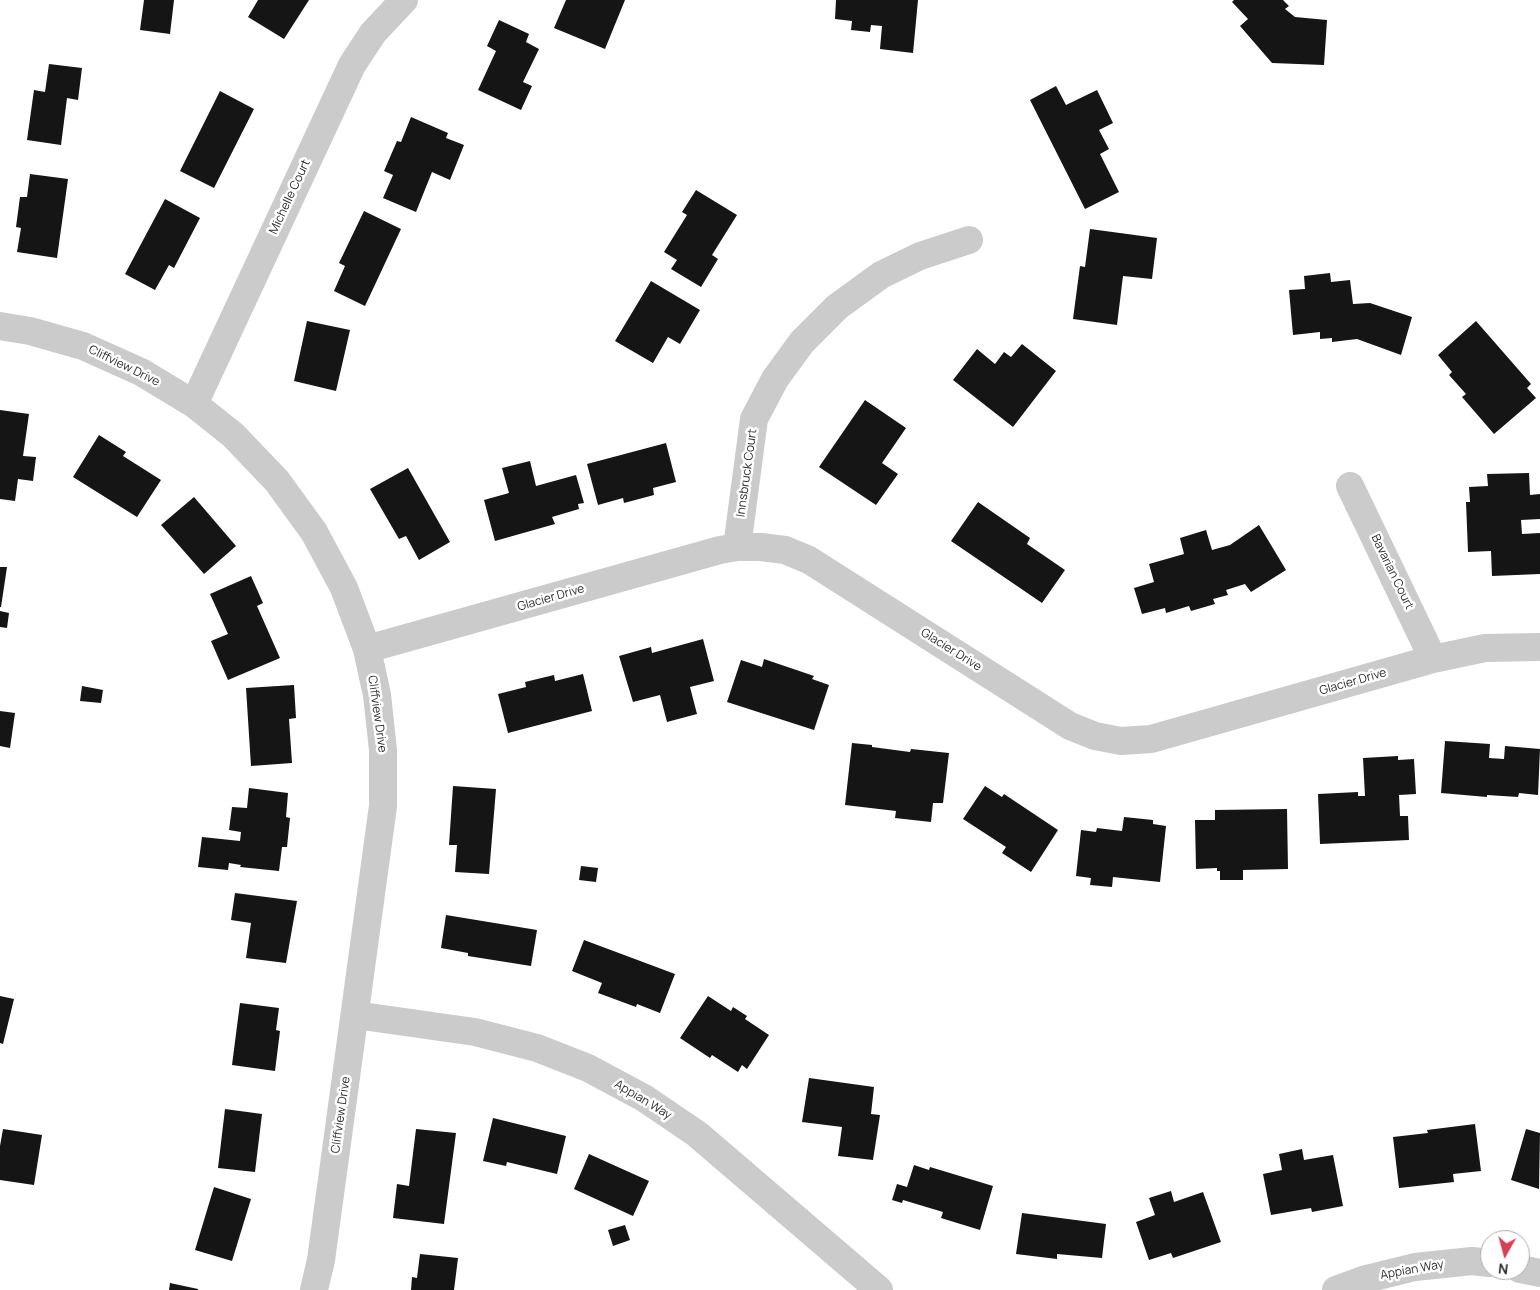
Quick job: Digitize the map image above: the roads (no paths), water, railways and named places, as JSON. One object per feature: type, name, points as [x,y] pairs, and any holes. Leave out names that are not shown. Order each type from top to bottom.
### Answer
[{"type":"street","name":"Michelle Court","points":[[194,404],[352,65],[373,33],[404,0]]},
{"type":"street","name":"Innsbruck Court","points":[[737,547],[754,418],[775,379],[802,342],[837,307],[881,275],[920,256],[969,240]]},
{"type":"street","name":"Cliffview Drive","points":[[0,326],[30,331],[83,346],[141,372],[194,404],[233,435],[277,481],[314,532],[344,588],[366,650],[377,695],[383,750],[383,806],[321,1260],[314,1290]]},
{"type":"street","name":"Bavarian Court","points":[[1350,486],[1433,658]]},
{"type":"street","name":"Glacier Drive","points":[[366,650],[710,553],[737,547],[762,546],[785,550],[809,560],[1070,726],[1095,736],[1121,741],[1151,739],[1433,658],[1485,648],[1540,648]]},
{"type":"street","name":"Appian Way","points":[[355,1015],[475,1032],[537,1048],[588,1068],[644,1098],[697,1134],[879,1290]]},
{"type":"street","name":"Appian Way","points":[[1336,1290],[1366,1279],[1415,1267],[1472,1261],[1480,1262]]}]
